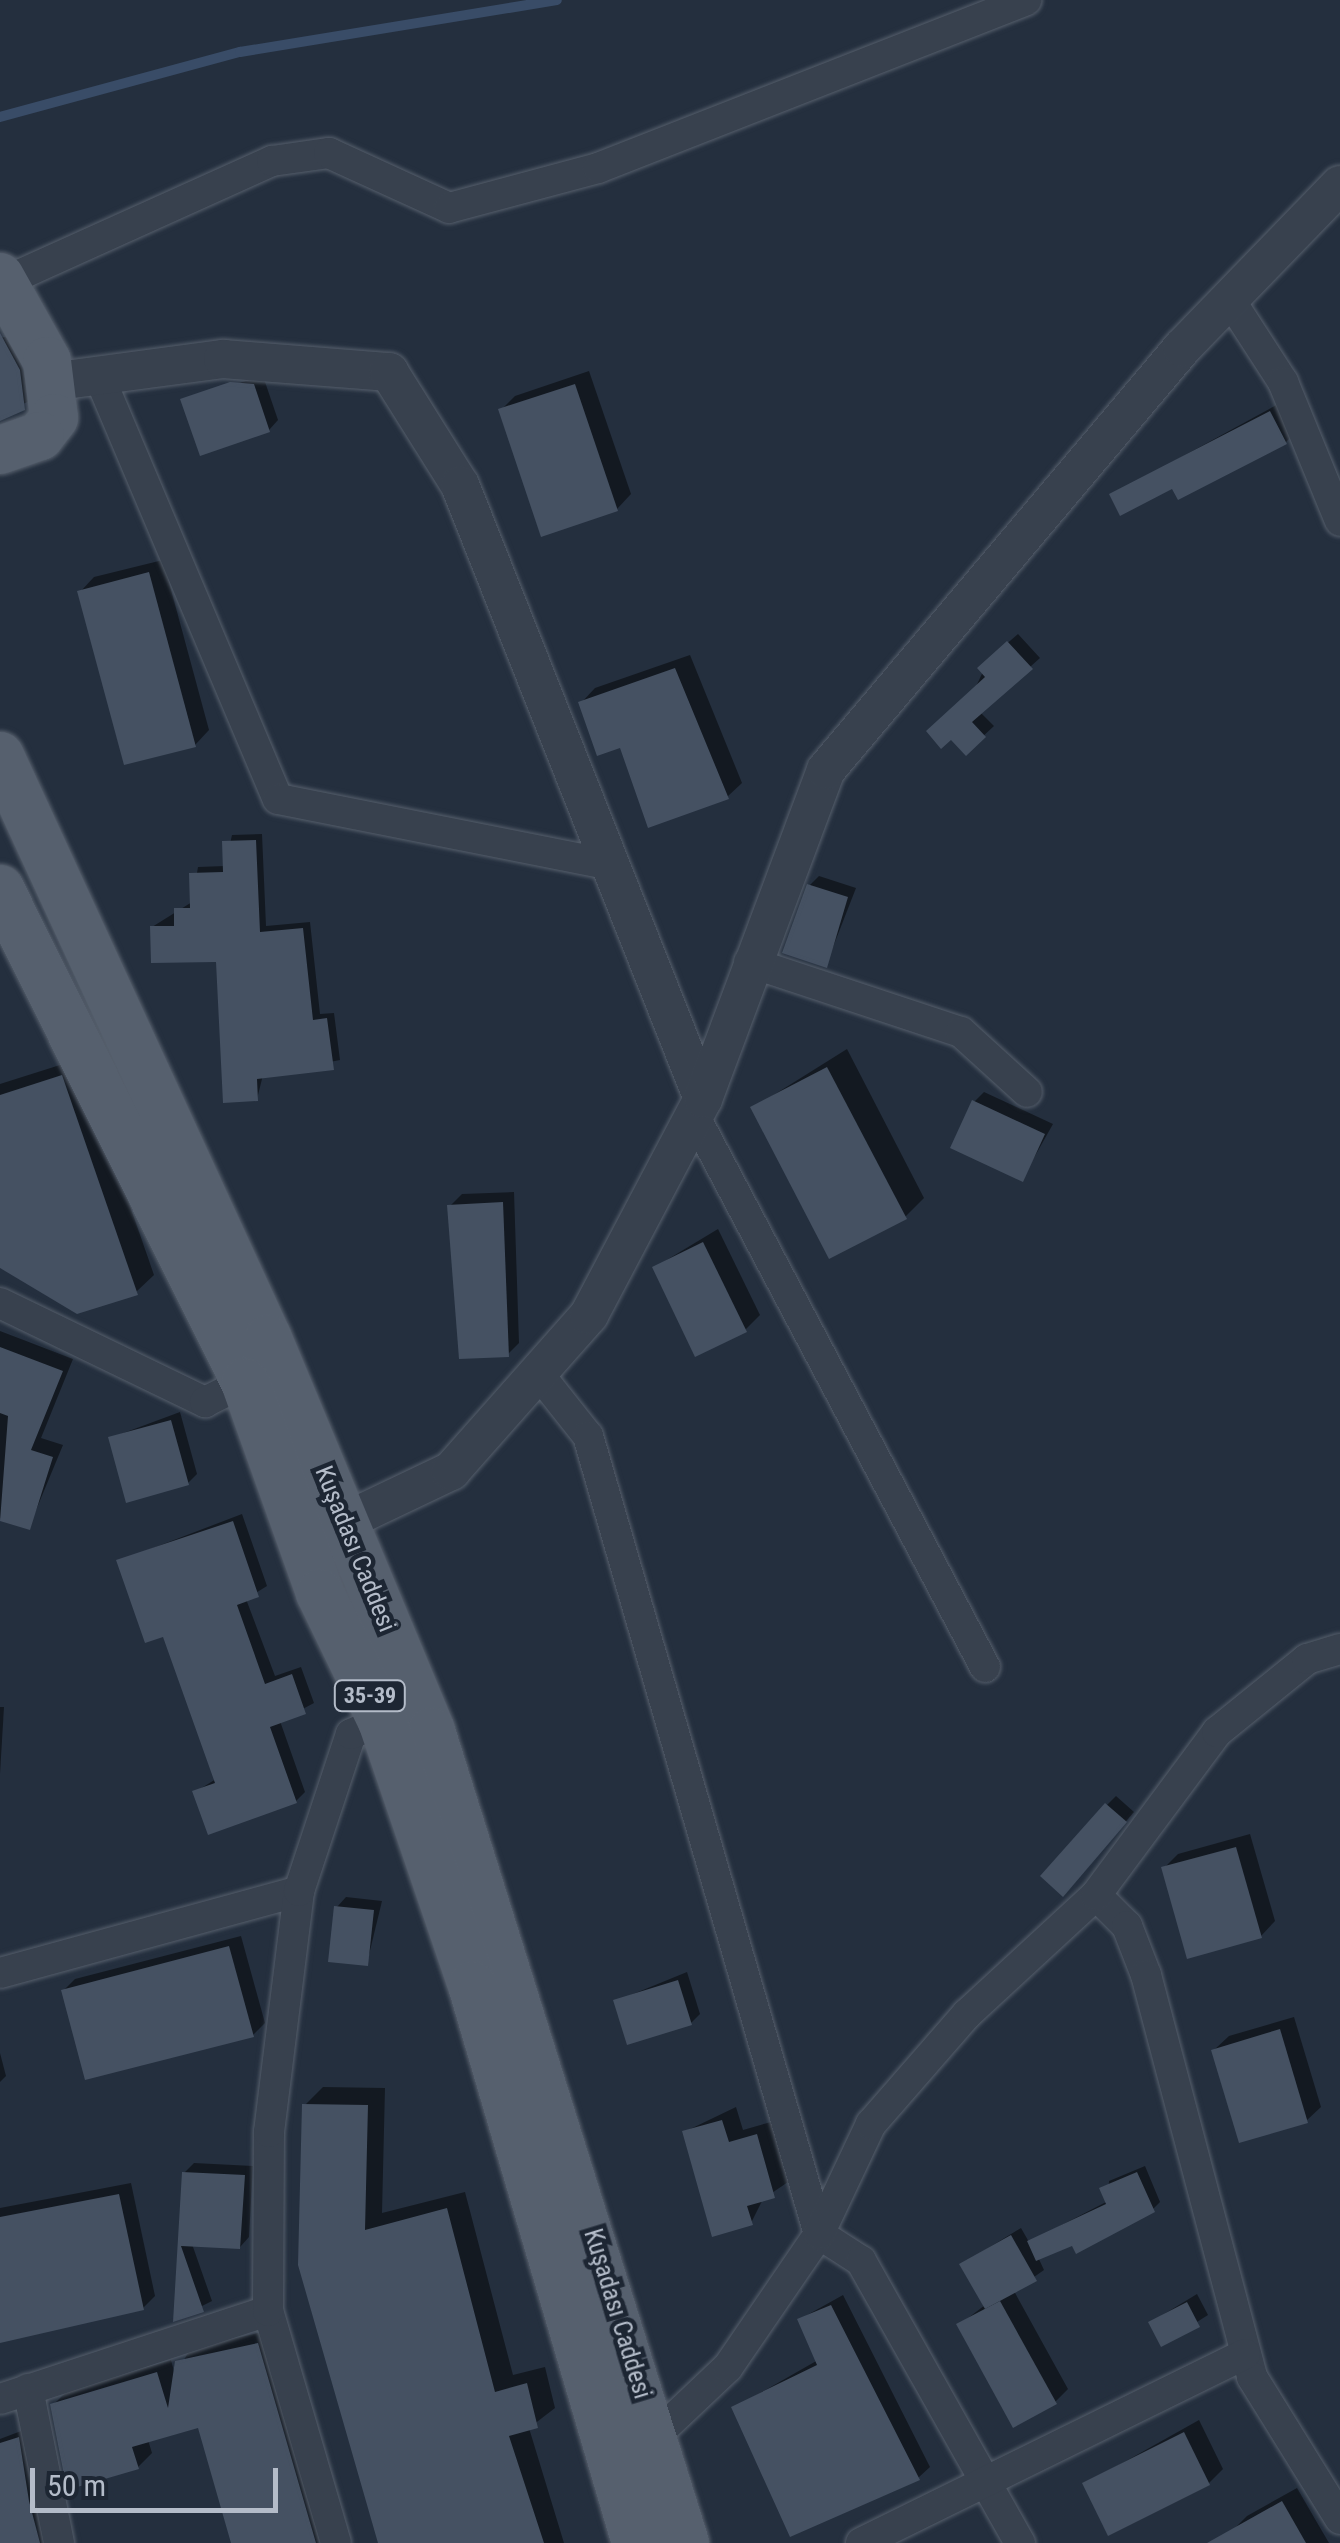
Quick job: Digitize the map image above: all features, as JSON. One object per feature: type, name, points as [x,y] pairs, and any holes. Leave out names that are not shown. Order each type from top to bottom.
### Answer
[{"type":"main road","points":[[0,450],[40,436],[54,418],[50,382],[3,279]]},
{"type":"main road","name":"Kuşadası Caddesi","points":[[0,756],[344,1522],[431,1730],[655,2436],[685,2543]]},
{"type":"main road","name":"Kuşadası Caddesi","points":[[0,889],[245,1382],[320,1593],[382,1721],[472,1986],[636,2543]]},
{"type":"street","points":[[3,279],[272,162],[328,153],[449,208],[598,168],[1026,0]]},
{"type":"street","points":[[344,1522],[452,1471],[589,1315],[698,1107],[826,770],[1230,300],[1340,185]]},
{"type":"street","points":[[1230,300],[1283,382],[1340,521]]},
{"type":"street","points":[[50,382],[224,359],[389,372],[460,485],[610,865],[698,1107],[985,1667]]},
{"type":"street","points":[[99,376],[278,800],[610,865]]},
{"type":"street","points":[[750,962],[961,1032],[1026,1092]]},
{"type":"street","points":[[0,1303],[205,1402],[245,1382]]},
{"type":"street","points":[[538,1373],[588,1436],[819,2234],[861,2261],[1020,2543]]},
{"type":"street","points":[[655,2436],[728,2368],[819,2234],[871,2124],[966,2014],[1096,1895],[1217,1732],[1307,1659],[1340,1648]]},
{"type":"street","points":[[336,2543],[268,2311],[269,2132],[299,1891],[351,1734],[382,1721]]},
{"type":"street","points":[[0,1973],[299,1891]]},
{"type":"street","points":[[1096,1895],[1126,1926],[1146,1976],[1246,2354],[1340,2519]]},
{"type":"street","points":[[59,2543],[14,2394],[268,2311]]},
{"type":"street","points":[[861,2543],[1246,2354]]},
{"type":"building","points":[[0,333],[20,370],[25,410],[0,421]]},
{"type":"building","points":[[230,382],[254,384],[270,432],[200,456],[180,399]]},
{"type":"building","points":[[575,384],[618,511],[541,537],[498,409]]},
{"type":"building","points":[[1270,411],[1287,444],[1178,500],[1172,489],[1120,516],[1109,494]]},
{"type":"building","points":[[149,572],[196,747],[124,765],[77,591]]},
{"type":"building","points":[[1007,641],[1033,669],[972,722],[986,737],[966,756],[951,740],[941,749],[926,731],[985,677],[977,668]]},
{"type":"building","points":[[675,668],[729,799],[648,828],[620,748],[597,756],[578,702]]},
{"type":"building","points":[[256,840],[260,932],[303,928],[313,1020],[327,1018],[334,1070],[257,1079],[258,1101],[223,1103],[216,962],[151,963],[150,926],[174,926],[174,908],[190,908],[189,873],[223,872],[222,841]]},
{"type":"building","points":[[807,884],[848,897],[827,968],[782,953]]},
{"type":"building","points":[[827,1067],[907,1219],[829,1259],[750,1107]]},
{"type":"building","points":[[62,1075],[138,1295],[77,1314],[0,1268],[0,1095]]},
{"type":"building","points":[[972,1100],[1045,1134],[1023,1182],[950,1148]]},
{"type":"building","points":[[503,1202],[509,1357],[459,1359],[447,1205]]},
{"type":"building","points":[[703,1242],[747,1332],[695,1357],[652,1267]]},
{"type":"building","points":[[0,1347],[63,1371],[31,1450],[53,1457],[30,1530],[0,1521],[8,1416],[0,1413]]},
{"type":"building","points":[[171,1420],[189,1485],[126,1503],[108,1437]]},
{"type":"building","points":[[233,1521],[259,1597],[237,1605],[265,1684],[292,1674],[306,1714],[270,1727],[297,1803],[208,1835],[192,1791],[215,1783],[163,1637],[145,1643],[116,1560]]},
{"type":"building","points":[[1105,1803],[1127,1822],[1063,1897],[1040,1876]]},
{"type":"building","points":[[1236,1847],[1262,1938],[1187,1959],[1161,1867]]},
{"type":"building","points":[[334,1906],[374,1910],[368,1966],[328,1962]]},
{"type":"building","points":[[229,1946],[254,2037],[85,2080],[61,1990]]},
{"type":"building","points":[[678,1980],[692,2025],[627,2045],[613,2000]]},
{"type":"building","points":[[1280,2029],[1308,2123],[1239,2143],[1211,2050]]},
{"type":"building","points":[[302,2104],[368,2105],[365,2230],[447,2208],[495,2392],[527,2383],[538,2428],[509,2436],[544,2543],[378,2543],[298,2265]]},
{"type":"building","points":[[722,2120],[729,2142],[757,2134],[775,2198],[747,2206],[753,2225],[712,2237],[682,2131]]},
{"type":"building","points":[[182,2172],[245,2175],[240,2249],[181,2246],[204,2312],[173,2322]]},
{"type":"building","points":[[1137,2172],[1155,2212],[1076,2254],[1072,2246],[1036,2261],[1027,2241],[1106,2204],[1099,2188]]},
{"type":"building","points":[[119,2194],[144,2310],[0,2343],[0,2217]]},
{"type":"building","points":[[1011,2235],[1037,2281],[985,2309],[959,2264]]},
{"type":"building","points":[[1000,2301],[1057,2404],[1013,2428],[956,2324]]},
{"type":"building","points":[[1187,2302],[1200,2327],[1161,2347],[1148,2322]]},
{"type":"building","points":[[831,2305],[920,2480],[790,2537],[731,2407],[817,2365],[797,2319]]},
{"type":"building","points":[[258,2343],[316,2543],[231,2543],[198,2428],[132,2447],[139,2469],[67,2490],[50,2404],[157,2372],[168,2408],[175,2361]]},
{"type":"building","points":[[1184,2432],[1210,2485],[1108,2536],[1082,2483]]},
{"type":"building","points":[[19,2437],[40,2543],[0,2543],[0,2443]]},
{"type":"building","points":[[1282,2501],[1306,2543],[1207,2543]]},
{"type":"waterway","points":[[0,117],[240,52],[557,0]]}]
